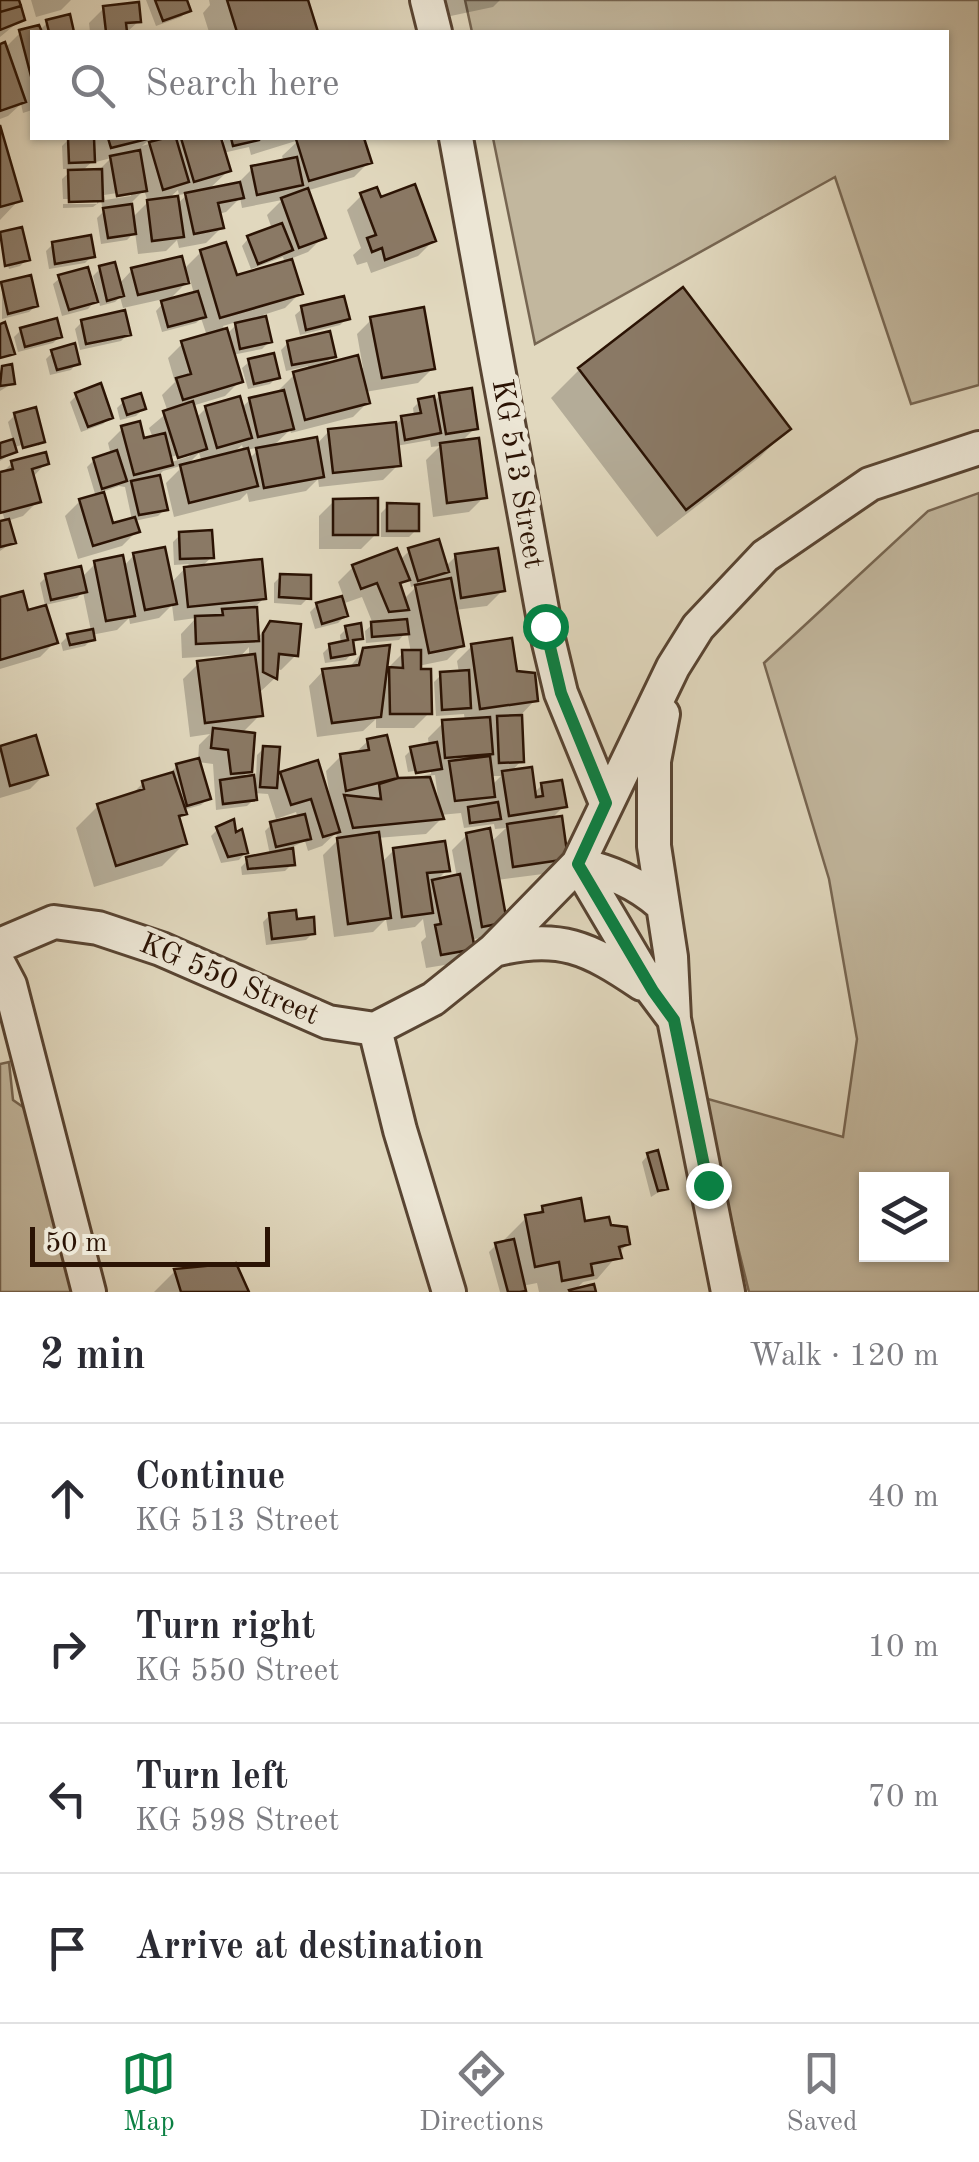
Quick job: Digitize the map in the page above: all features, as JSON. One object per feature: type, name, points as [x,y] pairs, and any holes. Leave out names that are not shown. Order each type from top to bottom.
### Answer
[{"type":"street","points":[[427,0],[435,30]]},
{"type":"street","name":"KG 513 Street","points":[[456,140],[545,626],[561,693],[606,803]]},
{"type":"street","points":[[448,1292],[400,1130],[375,1028],[433,999],[494,950],[578,864],[672,666],[698,627],[765,556],[870,484],[979,448]]},
{"type":"street","points":[[672,666],[654,761],[654,846],[670,956],[674,1020],[728,1292]]},
{"type":"street","points":[[578,864],[613,873],[644,889],[661,904]]},
{"type":"street","points":[[578,864],[674,1020]]},
{"type":"street","name":"KG 550 Street","points":[[0,945],[54,922],[98,928],[161,949],[328,1022],[375,1028]]},
{"type":"street","points":[[494,950],[526,942],[569,945],[602,956],[653,991]]},
{"type":"street","points":[[0,966],[10,985],[89,1292]]},
{"type":"shaded area","points":[[465,0],[979,0],[979,385],[911,404],[835,177],[535,344],[493,140],[949,140],[949,30],[472,30]]},
{"type":"shaded area","points":[[979,493],[979,1292],[749,1292],[701,1097],[843,1137],[857,1039],[829,879],[764,663],[928,511]]},
{"type":"shaded area","points":[[9,1062],[13,1100],[59,1132],[94,1292],[0,1292],[0,1064]]},
{"type":"building","points":[[0,0],[19,0],[21,6],[0,12]]},
{"type":"building","points":[[155,0],[187,0],[191,11],[163,21]]},
{"type":"building","points":[[227,0],[308,0],[317,30],[236,30]]},
{"type":"building","points":[[139,2],[141,22],[126,23],[127,30],[106,30],[103,6]]},
{"type":"building","points":[[21,6],[25,20],[0,30],[0,12]]},
{"type":"building","points":[[70,14],[74,30],[48,30],[46,20]]},
{"type":"building","points":[[39,25],[41,30],[30,30],[30,72],[19,30]]},
{"type":"building","points":[[5,42],[26,102],[0,111],[0,44]]},
{"type":"building","points":[[0,125],[22,201],[0,207]]},
{"type":"building","points":[[68,140],[94,140],[95,162],[69,163]]},
{"type":"building","points":[[109,140],[143,140],[111,148]]},
{"type":"building","points":[[177,140],[189,182],[163,190],[149,142]]},
{"type":"building","points":[[182,140],[222,140],[231,171],[194,182]]},
{"type":"building","points":[[232,140],[259,140],[233,146]]},
{"type":"building","points":[[296,140],[365,140],[372,163],[309,181]]},
{"type":"building","points":[[140,150],[147,191],[117,196],[110,156]]},
{"type":"building","points":[[297,157],[303,185],[257,195],[251,166]]},
{"type":"building","points":[[102,169],[103,201],[69,202],[68,170]]},
{"type":"building","points":[[240,182],[244,198],[218,203],[224,228],[194,234],[185,193]]},
{"type":"building","points":[[415,184],[436,241],[385,260],[382,248],[372,252],[367,238],[376,235],[360,193],[377,187],[381,197]]},
{"type":"building","points":[[308,188],[326,238],[299,248],[281,198]]},
{"type":"building","points":[[178,196],[184,237],[152,241],[147,200]]},
{"type":"building","points":[[132,204],[136,234],[108,238],[103,208]]},
{"type":"building","points":[[282,223],[293,250],[258,264],[247,236]]},
{"type":"building","points":[[22,227],[30,260],[5,266],[0,232]]},
{"type":"building","points":[[91,235],[95,257],[55,264],[52,242]]},
{"type":"building","points":[[226,242],[237,275],[292,259],[303,294],[220,318],[200,250]]},
{"type":"building","points":[[182,256],[189,283],[138,295],[131,268]]},
{"type":"building","points":[[115,262],[124,296],[107,301],[99,266]]},
{"type":"building","points":[[88,267],[98,302],[69,310],[58,275]]},
{"type":"building","points":[[31,275],[38,306],[8,314],[1,282]]},
{"type":"building","points":[[683,287],[791,429],[686,510],[578,368]]},
{"type":"building","points":[[198,291],[206,317],[168,327],[161,301]]},
{"type":"building","points":[[344,296],[350,319],[306,330],[301,306]]},
{"type":"building","points":[[424,307],[435,369],[382,378],[370,317]]},
{"type":"building","points":[[125,310],[131,335],[86,344],[81,320]]},
{"type":"building","points":[[266,316],[272,342],[240,349],[235,323]]},
{"type":"building","points":[[57,318],[62,337],[25,347],[20,328]]},
{"type":"building","points":[[5,322],[15,354],[0,358],[0,324]]},
{"type":"building","points":[[227,328],[243,382],[183,400],[176,378],[191,374],[181,341]]},
{"type":"building","points":[[330,331],[336,357],[292,365],[287,341]]},
{"type":"building","points":[[75,343],[80,364],[57,370],[51,350]]},
{"type":"building","points":[[274,353],[280,378],[254,384],[248,359]]},
{"type":"building","points":[[358,355],[370,403],[305,420],[293,372]]},
{"type":"building","points":[[12,364],[15,384],[0,386],[2,366]]},
{"type":"building","points":[[101,383],[113,418],[88,427],[75,393]]},
{"type":"building","points":[[472,388],[478,429],[446,434],[439,393]]},
{"type":"building","points":[[284,390],[294,429],[258,437],[249,398]]},
{"type":"building","points":[[141,393],[146,409],[127,415],[122,399]]},
{"type":"building","points":[[240,396],[252,438],[217,448],[205,406]]},
{"type":"building","points":[[434,396],[441,433],[405,440],[401,416],[421,413],[418,399]]},
{"type":"building","points":[[193,401],[207,449],[178,458],[163,411]]},
{"type":"building","points":[[36,407],[45,442],[23,448],[14,413]]},
{"type":"building","points":[[140,421],[144,438],[165,433],[173,465],[134,475],[121,426]]},
{"type":"building","points":[[396,422],[401,466],[333,473],[328,429]]},
{"type":"building","points":[[317,437],[324,477],[264,488],[256,448]]},
{"type":"building","points":[[479,438],[487,498],[447,503],[440,443]]},
{"type":"building","points":[[13,439],[17,452],[0,458],[0,443]]},
{"type":"building","points":[[248,448],[258,486],[189,503],[180,465]]},
{"type":"building","points":[[117,450],[127,481],[102,489],[93,458]]},
{"type":"building","points":[[46,452],[49,464],[32,469],[41,502],[0,513],[0,472],[13,469],[11,461]]},
{"type":"building","points":[[160,475],[168,510],[139,515],[131,481]]},
{"type":"building","points":[[104,492],[113,523],[135,517],[140,532],[93,546],[79,499]]},
{"type":"building","points":[[378,498],[378,535],[333,535],[333,499]]},
{"type":"building","points":[[387,503],[419,504],[419,531],[387,531]]},
{"type":"building","points":[[9,519],[16,543],[0,547],[0,521]]},
{"type":"building","points":[[212,530],[214,558],[180,559],[179,532]]},
{"type":"building","points":[[439,539],[449,572],[418,581],[408,548]]},
{"type":"building","points":[[165,547],[177,604],[145,610],[133,553]]},
{"type":"building","points":[[397,548],[410,580],[400,583],[409,610],[389,612],[377,583],[361,589],[352,565]]},
{"type":"building","points":[[498,548],[505,591],[461,598],[455,554]]},
{"type":"building","points":[[123,555],[135,616],[106,621],[94,561]]},
{"type":"building","points":[[262,559],[266,599],[188,607],[184,567]]},
{"type":"building","points":[[81,566],[87,592],[51,600],[45,574]]},
{"type":"building","points":[[280,574],[311,575],[311,599],[279,597]]},
{"type":"building","points":[[451,578],[464,646],[429,653],[415,585]]},
{"type":"building","points":[[23,591],[28,610],[46,605],[58,643],[0,660],[0,597]]},
{"type":"building","points":[[342,596],[348,616],[322,624],[316,603]]},
{"type":"building","points":[[257,607],[259,641],[196,644],[195,616],[223,615],[222,609]]},
{"type":"building","points":[[407,619],[409,634],[372,637],[371,622]]},
{"type":"building","points":[[270,621],[301,624],[298,656],[279,654],[277,679],[263,672],[263,633]]},
{"type":"building","points":[[361,623],[363,639],[353,640],[355,654],[331,658],[329,644],[348,640],[345,626]]},
{"type":"building","points":[[93,629],[95,640],[70,645],[67,634]]},
{"type":"building","points":[[512,638],[517,671],[535,673],[538,701],[480,709],[471,644]]},
{"type":"building","points":[[390,645],[381,717],[332,723],[322,669],[359,665],[363,648]]},
{"type":"building","points":[[402,650],[421,650],[421,669],[431,669],[432,714],[390,714],[389,667],[403,668]]},
{"type":"building","points":[[255,654],[263,716],[205,723],[197,661]]},
{"type":"building","points":[[469,670],[471,708],[442,710],[440,672]]},
{"type":"building","points":[[522,715],[524,762],[499,763],[497,716]]},
{"type":"building","points":[[490,717],[493,754],[445,758],[442,720]]},
{"type":"building","points":[[213,728],[255,733],[252,772],[231,774],[228,750],[211,748]]},
{"type":"building","points":[[36,735],[48,775],[10,786],[0,746]]},
{"type":"building","points":[[387,735],[398,778],[346,791],[340,754],[369,750],[367,739]]},
{"type":"building","points":[[437,742],[442,769],[416,773],[410,747]]},
{"type":"building","points":[[263,746],[280,747],[277,788],[260,787]]},
{"type":"building","points":[[490,756],[495,797],[455,801],[449,761]]},
{"type":"building","points":[[199,758],[211,799],[187,806],[176,764]]},
{"type":"building","points":[[318,760],[340,832],[323,837],[311,799],[291,805],[280,772]]},
{"type":"building","points":[[532,767],[536,797],[543,796],[541,783],[562,780],[567,807],[509,816],[502,771]]},
{"type":"building","points":[[173,772],[187,814],[179,816],[187,844],[116,866],[97,804],[144,789],[142,781]]},
{"type":"building","points":[[254,775],[257,800],[223,804],[220,780]]},
{"type":"building","points":[[430,777],[444,819],[353,828],[344,795],[381,799],[379,784],[398,778]]},
{"type":"building","points":[[498,802],[501,819],[470,823],[468,807]]},
{"type":"building","points":[[305,814],[311,839],[276,847],[270,822]]},
{"type":"building","points":[[562,816],[568,859],[513,867],[507,824]]},
{"type":"building","points":[[234,819],[236,832],[242,829],[248,853],[228,857],[216,827]]},
{"type":"building","points":[[490,828],[507,922],[482,927],[466,833]]},
{"type":"building","points":[[379,832],[391,918],[348,924],[337,838]]},
{"type":"building","points":[[445,841],[450,871],[427,873],[433,913],[402,917],[393,848]]},
{"type":"building","points":[[293,848],[295,865],[248,869],[246,857]]},
{"type":"building","points":[[460,874],[475,949],[441,955],[435,925],[441,924],[432,880]]},
{"type":"building","points":[[296,910],[297,919],[314,917],[315,934],[272,939],[269,913]]},
{"type":"building","points":[[658,1150],[668,1189],[658,1191],[647,1153]]},
{"type":"building","points":[[581,1198],[585,1221],[609,1217],[611,1225],[627,1227],[630,1244],[619,1247],[622,1258],[591,1264],[593,1275],[562,1281],[559,1262],[535,1267],[525,1215],[543,1212],[542,1206]]},
{"type":"building","points":[[514,1239],[526,1291],[508,1292],[495,1243]]},
{"type":"building","points":[[236,1263],[249,1292],[181,1292],[174,1269]]},
{"type":"building","points":[[594,1284],[596,1292],[569,1290]]},
{"type":"route","points":[[545,626],[561,693],[606,803],[578,864],[674,1020],[708,1185]]}]
